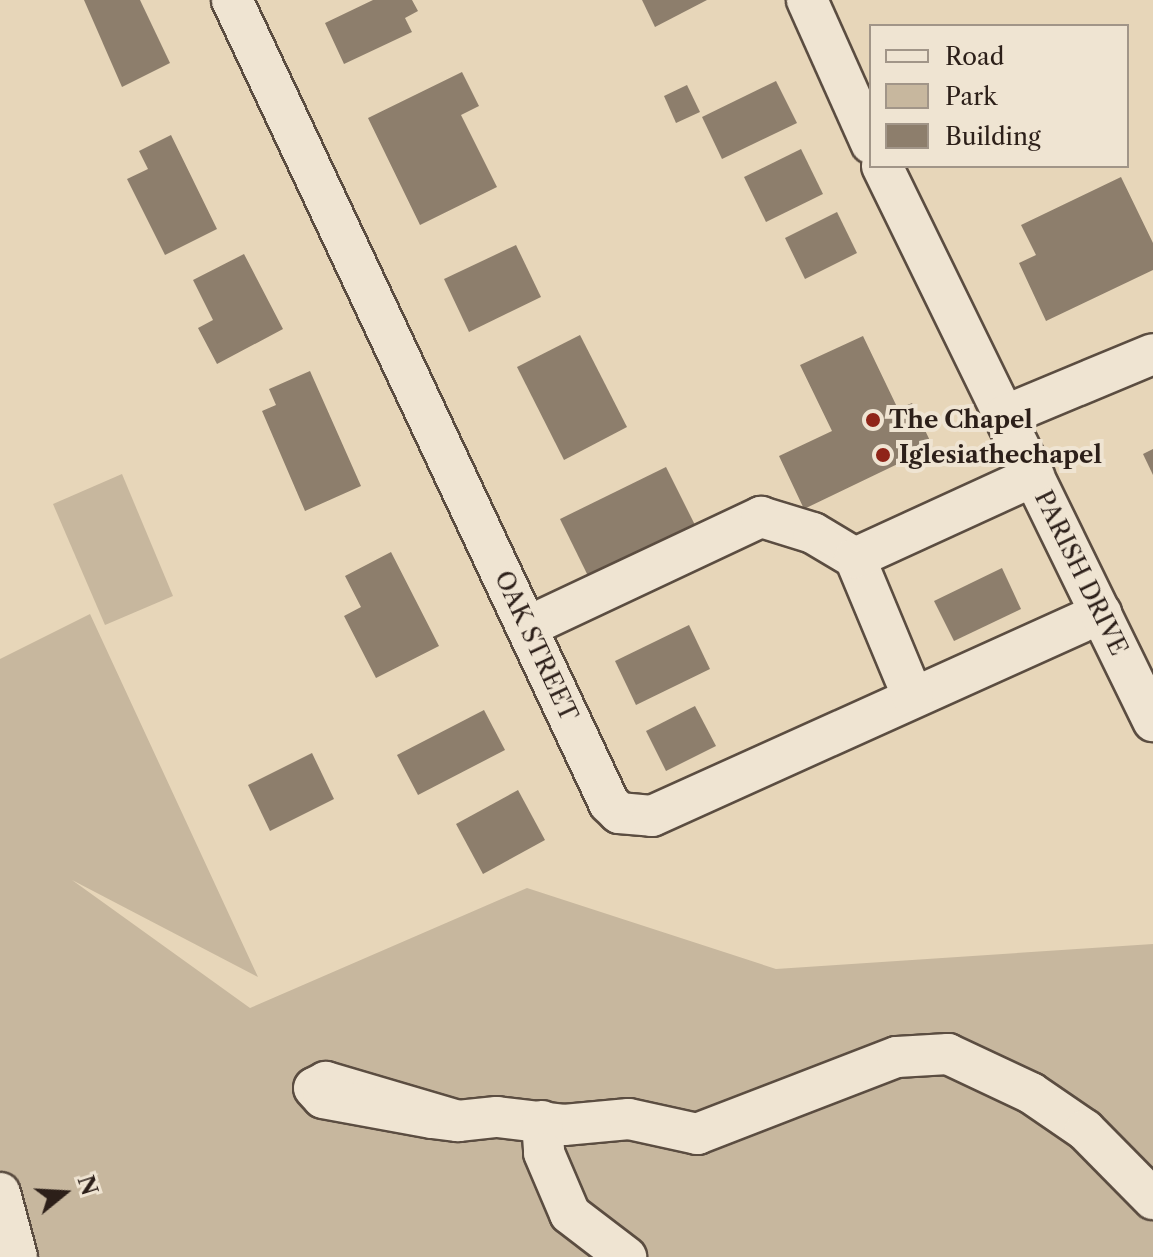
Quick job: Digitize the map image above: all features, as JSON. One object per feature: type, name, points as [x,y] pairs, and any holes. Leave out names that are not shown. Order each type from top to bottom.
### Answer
[{"type":"street","name":"OAK STREET","points":[[232,0],[609,803],[634,818],[652,816],[1101,613]]},
{"type":"street","points":[[807,0],[869,139]]},
{"type":"street","name":"PARISH DRIVE","points":[[883,168],[1153,721]]},
{"type":"street","points":[[1004,416],[1153,354]]},
{"type":"street","points":[[855,558],[1034,476]]},
{"type":"street","points":[[527,627],[761,517],[813,533],[855,558],[913,697]]},
{"type":"street","points":[[458,1121],[497,1117],[564,1125],[602,1117],[629,1119],[697,1134],[897,1057],[948,1054],[1031,1093],[1085,1130],[1153,1199]]},
{"type":"street","points":[[542,1121],[544,1153],[570,1214],[626,1257]]},
{"type":"street","points":[[0,1193],[17,1257]]},
{"type":"green space","points":[[122,474],[173,596],[105,625],[53,504]]},
{"type":"green space","points":[[90,614],[258,977],[72,880],[250,1008],[527,888],[776,969],[1153,944],[1153,1257],[0,1257],[0,659]]},
{"type":"building","points":[[84,0],[140,0],[170,63],[122,87]]},
{"type":"building","points":[[373,0],[412,0],[418,11],[405,18],[412,32],[344,64],[325,23]]},
{"type":"building","points":[[642,0],[707,0],[655,27]]},
{"type":"building","points":[[462,72],[479,106],[461,115],[497,187],[420,225],[368,118]]},
{"type":"building","points":[[776,81],[797,123],[722,159],[702,117]]},
{"type":"building","points":[[687,85],[700,112],[676,123],[664,96]]},
{"type":"building","points":[[171,135],[217,229],[165,255],[127,179],[148,169],[139,151]]},
{"type":"building","points":[[801,149],[823,194],[766,222],[744,177]]},
{"type":"building","points":[[1121,177],[1153,243],[1153,270],[1046,321],[1019,263],[1036,255],[1021,225]]},
{"type":"building","points":[[837,212],[857,253],[805,279],[785,238]]},
{"type":"building","points":[[516,245],[541,297],[469,332],[444,279]]},
{"type":"building","points":[[244,254],[283,329],[217,364],[198,328],[213,320],[193,280]]},
{"type":"building","points":[[580,335],[627,427],[564,460],[517,367]]},
{"type":"building","name":"The Chapel","points":[[863,336],[898,409],[912,403],[933,447],[804,509],[779,456],[832,431],[800,365]]},
{"type":"building","points":[[310,371],[361,486],[305,511],[262,411],[276,405],[269,389]]},
{"type":"building","points":[[1153,449],[1153,475],[1143,454]]},
{"type":"building","points":[[666,467],[697,529],[591,582],[560,519]]},
{"type":"building","points":[[391,552],[439,646],[376,678],[344,616],[361,607],[345,576]]},
{"type":"building","points":[[1002,568],[1021,609],[954,641],[934,601]]},
{"type":"building","points":[[689,625],[710,669],[636,705],[615,661]]},
{"type":"building","points":[[695,706],[716,746],[666,771],[646,731]]},
{"type":"building","points":[[484,710],[505,750],[418,795],[397,755]]},
{"type":"building","points":[[312,753],[334,799],[270,831],[248,785]]},
{"type":"building","points":[[518,790],[545,840],[483,874],[456,824]]},
{"type":"place","name":"The Chapel","points":[[873,420]]},
{"type":"place","name":"Iglesiathechapel","points":[[883,455]]}]
